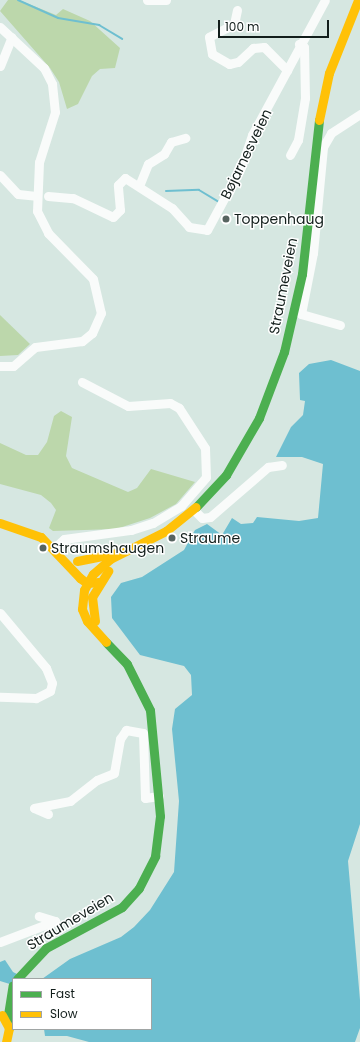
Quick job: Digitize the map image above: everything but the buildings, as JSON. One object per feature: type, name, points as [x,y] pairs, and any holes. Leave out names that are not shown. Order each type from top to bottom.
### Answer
[{"type":"main road","name":"Straumeveien","points":[[104,639],[92,609],[98,582],[111,569],[194,510],[226,475],[244,448],[266,402],[284,352],[303,266],[321,103],[328,73],[358,0]]},
{"type":"main road","points":[[0,523],[36,534],[62,555],[87,583],[98,582],[93,574],[77,561],[62,555]]},
{"type":"main road","name":"Straumeveien","points":[[18,977],[46,948],[110,916],[139,888],[158,846],[159,796],[150,710],[134,676],[84,615],[82,603],[87,583],[93,574],[123,552],[155,537]]},
{"type":"main road","name":"Straumeveien","points":[[77,561],[123,552]]},
{"type":"main road","points":[[0,998],[12,988]]},
{"type":"main road","points":[[9,1039],[7,1021],[12,988]]},
{"type":"main road","points":[[0,1013],[7,1021]]},
{"type":"street","points":[[147,0],[166,0]]},
{"type":"street","name":"Bøjarnesveien","points":[[48,196],[73,198],[113,217],[122,205],[119,181],[128,179],[172,208],[189,227],[207,230],[299,44],[325,0]]},
{"type":"street","points":[[237,10],[234,24],[209,37],[212,54],[229,64],[238,62],[252,48],[264,47],[287,70]]},
{"type":"street","points":[[0,27],[44,68],[55,95],[53,121],[39,162],[36,196],[45,229],[93,279],[101,317],[92,333],[82,340],[35,347],[13,366],[0,366]]},
{"type":"street","points":[[0,66],[12,37]]},
{"type":"street","points":[[290,155],[298,140],[305,98],[304,47],[299,44]]},
{"type":"street","points":[[340,325],[301,314],[313,253],[324,147],[331,133],[360,114]]},
{"type":"street","points":[[139,186],[148,164],[164,154],[171,142],[185,138]]},
{"type":"street","points":[[0,176],[18,194],[36,196]]},
{"type":"street","points":[[54,548],[64,539],[131,530],[153,523],[180,506],[206,476],[205,448],[179,408],[165,403],[128,406],[82,382]]},
{"type":"street","points":[[194,510],[202,518],[210,517],[268,467],[282,465]]},
{"type":"street","points":[[0,613],[46,668],[52,683],[50,691],[36,698],[0,697]]},
{"type":"street","points":[[48,814],[34,808],[70,801],[97,780],[110,776],[118,764],[124,732],[143,733],[145,798],[159,796]]},
{"type":"street","name":"Straumeveien","points":[[0,942],[55,921],[39,916]]},
{"type":"green space","points":[[8,0],[19,0],[56,15],[63,9],[90,21],[120,48],[115,68],[100,69],[92,76],[78,104],[67,109],[59,82],[50,68],[0,11]]},
{"type":"green space","points":[[0,315],[30,344],[18,355],[0,356]]},
{"type":"green space","points":[[61,411],[72,417],[66,456],[72,468],[128,492],[137,488],[151,469],[195,482],[176,504],[150,518],[116,529],[53,531],[49,528],[56,510],[51,503],[41,495],[0,484],[0,443],[26,455],[38,455],[47,442],[54,416]]},
{"type":"water","points":[[331,360],[360,371],[360,824],[348,861],[360,1000],[360,1028],[355,1042],[89,1042],[67,1036],[45,1036],[44,1030],[152,1030],[152,978],[43,978],[70,959],[121,937],[134,927],[150,910],[174,872],[179,801],[172,729],[175,709],[192,695],[191,675],[184,666],[140,655],[112,618],[111,597],[121,583],[142,577],[184,550],[195,530],[207,524],[222,535],[232,518],[241,524],[253,523],[257,517],[299,521],[318,518],[323,464],[302,457],[276,457],[291,427],[303,415],[305,401],[300,400],[299,373],[309,364]]},
{"type":"water","points":[[5,960],[13,972],[25,978],[12,978],[12,985],[0,981],[0,962]]},
{"type":"waterway","points":[[18,0],[58,18],[99,25],[122,39]]},
{"type":"waterway","points":[[166,191],[199,190],[219,202]]},
{"type":"traffic: fast","points":[[196,507],[226,475],[259,418],[284,352],[302,274],[319,120]]},
{"type":"traffic: fast","points":[[18,978],[46,948],[122,907],[139,888],[155,856],[160,816],[150,710],[127,664],[106,642]]},
{"type":"traffic: fast","points":[[7,1021],[12,991]]},
{"type":"traffic: slow","points":[[319,120],[329,73],[358,0]]},
{"type":"traffic: slow","points":[[106,642],[87,621],[82,609],[84,590],[93,574],[110,559],[166,531],[196,507]]},
{"type":"traffic: slow","points":[[0,523],[41,537],[80,578],[87,583],[99,582]]},
{"type":"traffic: slow","points":[[77,561],[117,553]]},
{"type":"traffic: slow","points":[[95,621],[92,597],[108,571]]},
{"type":"traffic: slow","points":[[2,1015],[9,1028],[6,1042]]},
{"type":"place","name":"Toppenhaug","points":[[226,219]]},
{"type":"place","name":"Straume","points":[[172,538]]},
{"type":"place","name":"Straumshaugen","points":[[43,548]]}]
